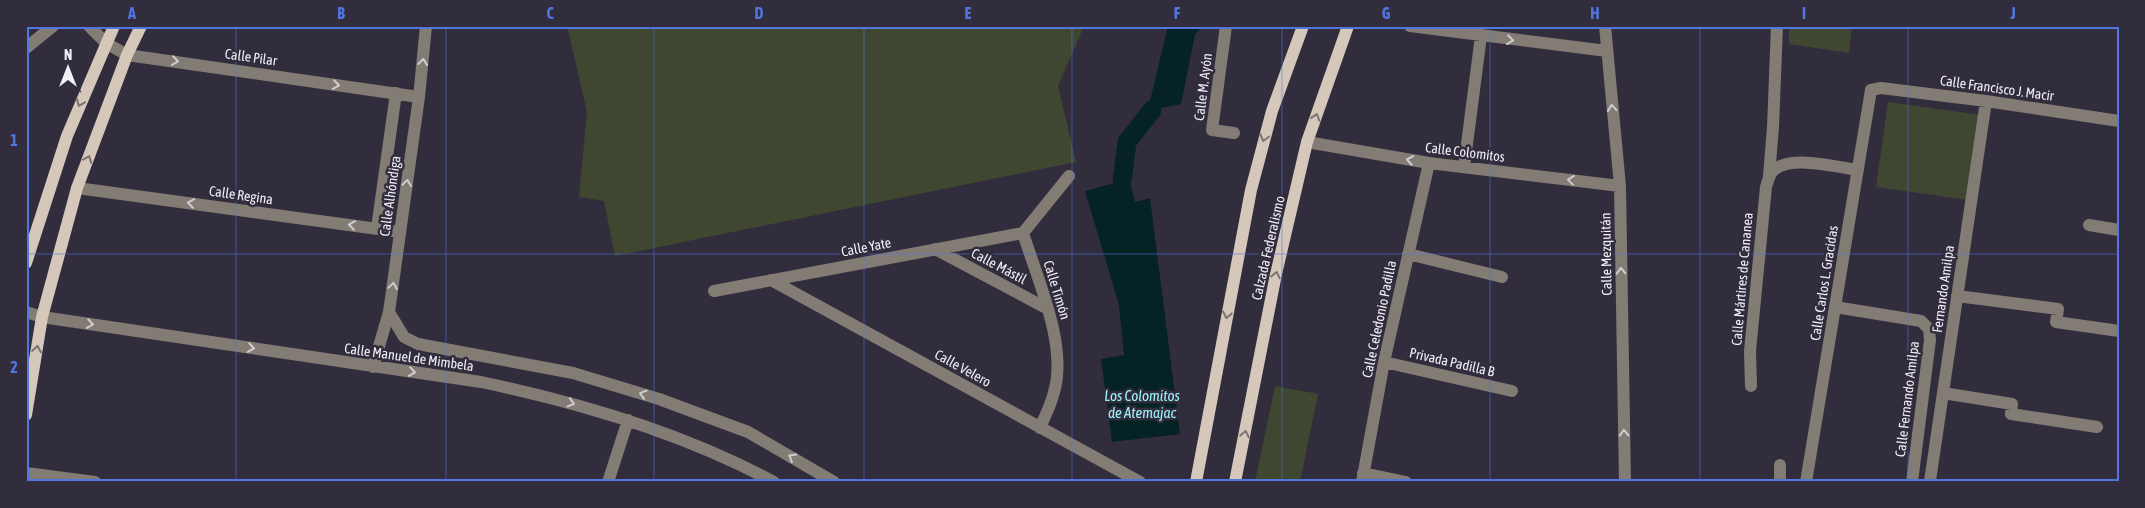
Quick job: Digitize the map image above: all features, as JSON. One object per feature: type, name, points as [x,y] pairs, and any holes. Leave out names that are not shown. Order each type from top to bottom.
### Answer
[{"type":"main road","points":[[26,263],[67,136],[114,26]]},
{"type":"main road","points":[[26,415],[42,317],[77,188],[127,54],[141,26]]},
{"type":"main road","name":"Calzada Federalismo","points":[[1196,482],[1251,190],[1272,110],[1303,26]]},
{"type":"main road","name":"Calzada Federalismo","points":[[1235,482],[1276,274],[1307,142],[1348,26]]},
{"type":"street","points":[[26,48],[53,26]]},
{"type":"street","name":"Calle Pilar","points":[[89,26],[106,43],[127,54],[419,97]]},
{"type":"street","name":"Calle Alhóndiga","points":[[373,367],[389,312],[419,97],[426,26]]},
{"type":"street","name":"Calle M. Ayón","points":[[1226,26],[1212,130],[1234,134]]},
{"type":"street","points":[[1410,26],[1607,51]]},
{"type":"street","name":"Calle Mezquitán","points":[[1605,26],[1620,186],[1625,482]]},
{"type":"street","name":"Calle Mártires de Cananea","points":[[1751,386],[1750,351],[1766,187],[1769,176],[1777,26]]},
{"type":"street","points":[[1464,167],[1481,36]]},
{"type":"street","name":"Calle Francisco J. Macir","points":[[1871,90],[1881,88],[1986,101],[2119,121]]},
{"type":"street","name":"Calle Carlos L. Gracidas","points":[[1806,482],[1871,90]]},
{"type":"street","name":"Calle Alhóndiga","points":[[377,228],[396,93]]},
{"type":"street","name":"Fernando Amilpa","points":[[1930,481],[1986,101]]},
{"type":"street","name":"Calle Colomitos","points":[[1307,142],[1429,163],[1620,186]]},
{"type":"street","points":[[1769,176],[1774,170],[1784,164],[1796,162],[1858,170]]},
{"type":"street","name":"Calle Celedonio Padilla","points":[[1362,478],[1384,362],[1429,163]]},
{"type":"street","points":[[1023,233],[1069,176]]},
{"type":"street","name":"Calle Regina","points":[[77,188],[400,232]]},
{"type":"street","points":[[2089,225],[2119,230]]},
{"type":"street","name":"Calle Yate","points":[[714,291],[1023,233]]},
{"type":"street","name":"Calle Timón","points":[[1023,233],[1048,309],[1058,347],[1055,391],[1040,428]]},
{"type":"street","name":"Calle Mástil","points":[[935,249],[1048,309]]},
{"type":"street","points":[[1408,254],[1502,277]]},
{"type":"street","name":"Calle Velero","points":[[772,280],[1140,482]]},
{"type":"street","points":[[1957,296],[2058,309],[2056,322],[2119,331]]},
{"type":"street","name":"Calle Fernando Amilpa","points":[[1835,307],[1921,321],[1930,329],[1912,482]]},
{"type":"street","name":"Calle Manuel de Mimbela","points":[[26,312],[42,317],[481,382],[537,394],[628,420],[714,452],[774,482]]},
{"type":"street","name":"Calle Manuel de Mimbela","points":[[389,312],[404,337],[418,344],[573,373],[659,399],[748,432],[834,482]]},
{"type":"street","name":"Privada Padilla B","points":[[1384,362],[1512,391]]},
{"type":"street","points":[[1943,393],[2012,404],[2011,414],[2097,427]]},
{"type":"street","points":[[608,482],[628,420]]},
{"type":"street","points":[[1780,465],[1780,482]]},
{"type":"street","points":[[26,473],[95,482]]},
{"type":"street","points":[[1362,478],[1406,482]]},
{"type":"shaded area","points":[[567,26],[1084,26],[1058,86],[1076,162],[615,256],[604,201],[579,197],[587,112]]},
{"type":"shaded area","points":[[1789,26],[1852,26],[1849,53],[1789,44]]},
{"type":"shaded area","points":[[1888,102],[1988,116],[1975,201],[1876,187]]},
{"type":"shaded area","points":[[1275,386],[1318,394],[1300,482],[1255,482]]},
{"type":"water","points":[[1168,26],[1202,26],[1195,35],[1181,104],[1152,110],[1148,109]]},
{"type":"water","name":"Los Colomitos de Atemajac","points":[[1129,179],[1135,202],[1150,198],[1180,434],[1112,442],[1101,359],[1124,355],[1119,305],[1085,191]]},
{"type":"waterway","points":[[1122,181],[1127,142],[1152,110]]}]
